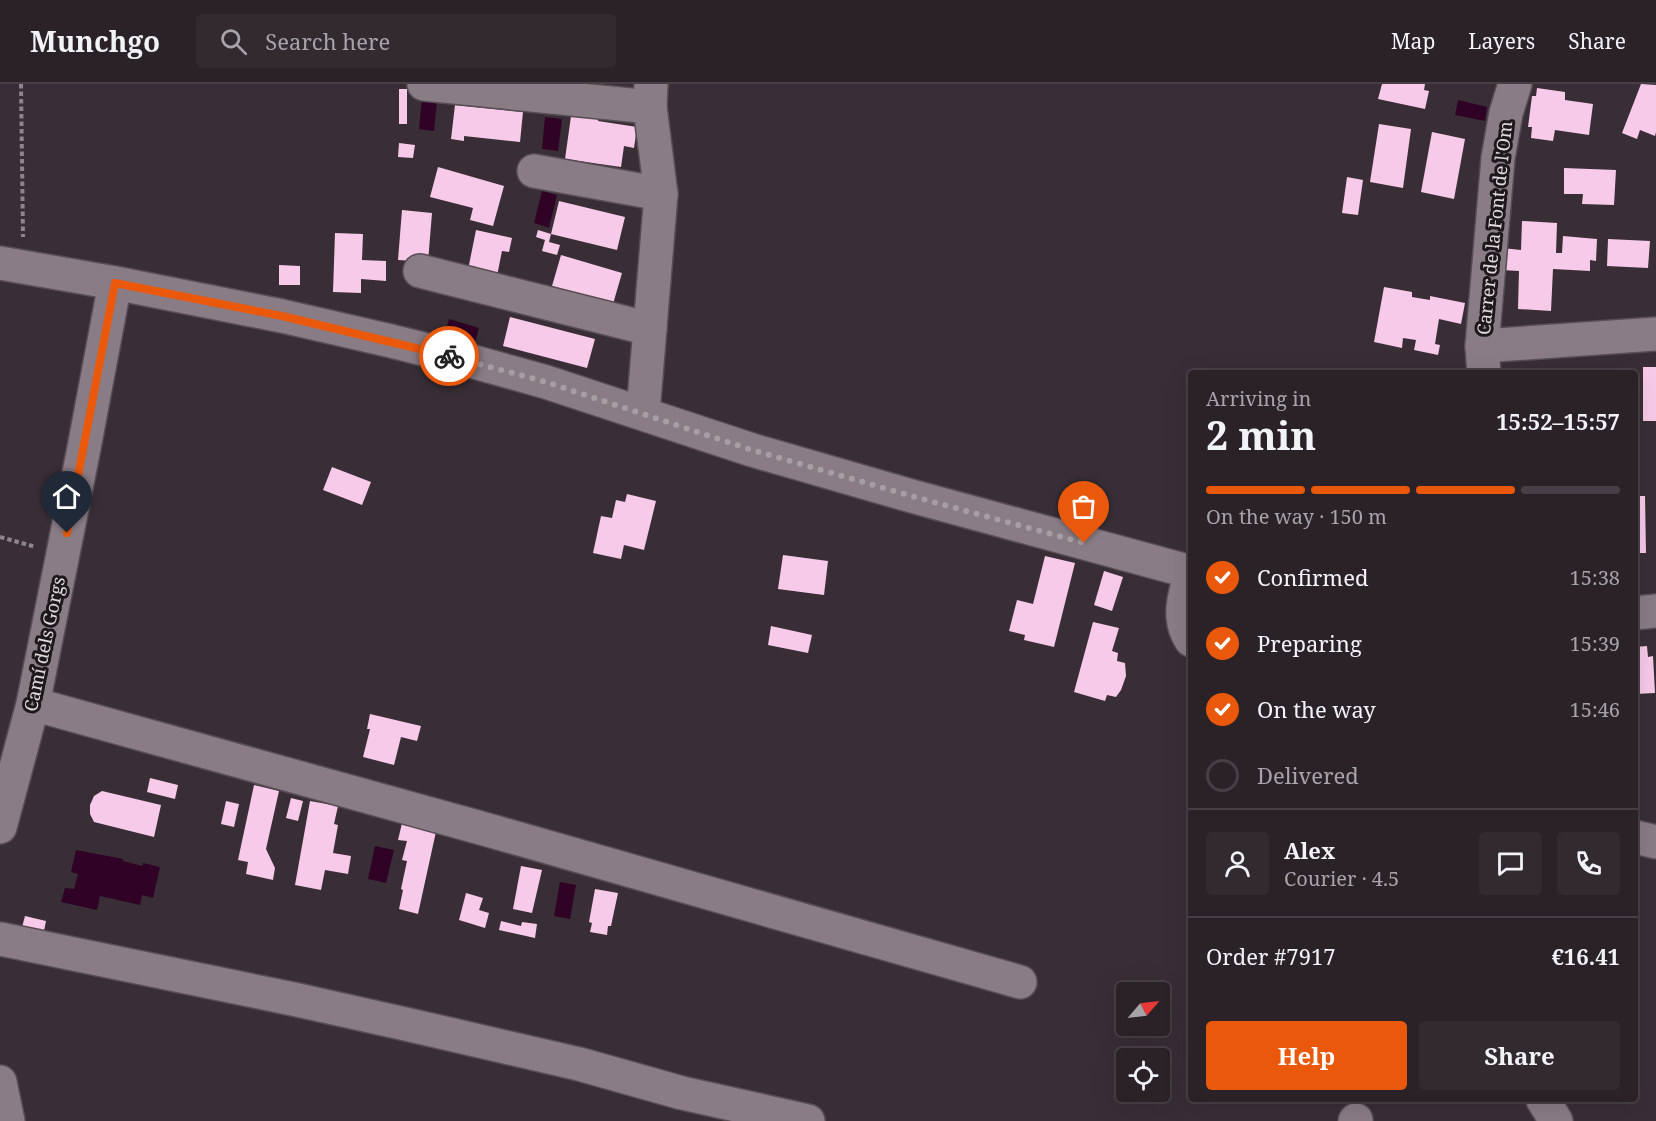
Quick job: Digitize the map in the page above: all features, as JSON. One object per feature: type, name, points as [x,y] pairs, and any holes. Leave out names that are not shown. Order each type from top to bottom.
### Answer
[{"type":"street","points":[[424,84],[651,96],[661,194],[643,413]]},
{"type":"street","name":"Carrer de la Font de l'Om","points":[[1483,360],[1498,158],[1506,112],[1515,84]]},
{"type":"street","points":[[534,171],[661,194]]},
{"type":"street","points":[[12,265],[282,316],[401,343],[546,382],[752,450],[1188,572]]},
{"type":"street","points":[[420,271],[650,329]]},
{"type":"street","name":"Camí dels Gorgs","points":[[0,827],[33,704],[115,283]]},
{"type":"street","points":[[1483,360],[1656,334]]},
{"type":"street","points":[[1188,583],[1182,616],[1188,636]]},
{"type":"street","points":[[1638,613],[1656,612]]},
{"type":"street","points":[[33,704],[488,830],[1020,982]]},
{"type":"street","points":[[1638,838],[1656,842]]},
{"type":"street","points":[[0,939],[401,1023],[579,1064],[682,1093],[808,1121]]},
{"type":"street","points":[[0,1082],[8,1121]]},
{"type":"street","points":[[1544,1102],[1556,1121]]},
{"type":"path","points":[[12,265],[21,84]]},
{"type":"path","points":[[0,537],[63,555]]},
{"type":"shaded area","points":[[422,99],[437,101],[434,131],[419,129]]},
{"type":"shaded area","points":[[1458,100],[1487,107],[1485,121],[1455,115]]},
{"type":"shaded area","points":[[545,117],[562,119],[558,151],[542,149]]},
{"type":"shaded area","points":[[542,191],[557,195],[549,228],[534,223]]},
{"type":"shaded area","points":[[449,319],[479,328],[475,343],[445,334]]},
{"type":"shaded area","points":[[375,846],[394,850],[386,883],[368,879]]},
{"type":"shaded area","points":[[76,850],[123,859],[123,861],[142,866],[143,863],[160,867],[153,898],[142,895],[140,905],[100,896],[97,910],[61,902],[65,888],[74,889],[78,874],[71,872]]},
{"type":"shaded area","points":[[560,882],[576,885],[570,919],[554,916]]},
{"type":"building","points":[[1382,84],[1425,84],[1424,90],[1429,91],[1425,109],[1378,99]]},
{"type":"building","points":[[1641,84],[1656,85],[1656,132],[1655,136],[1640,130],[1637,139],[1622,133]]},
{"type":"building","points":[[1537,88],[1565,92],[1565,100],[1593,104],[1589,135],[1555,130],[1553,141],[1531,138],[1532,127],[1528,127],[1532,96],[1536,96]]},
{"type":"building","points":[[399,89],[407,89],[407,124],[399,124]]},
{"type":"building","points":[[455,105],[523,112],[520,142],[464,136],[464,141],[451,139]]},
{"type":"building","points":[[572,109],[600,113],[598,121],[637,127],[634,148],[624,146],[621,167],[565,159]]},
{"type":"building","points":[[1379,124],[1411,129],[1403,188],[1370,182]]},
{"type":"building","points":[[1432,132],[1465,139],[1454,199],[1421,192]]},
{"type":"building","points":[[399,143],[415,145],[413,158],[398,157]]},
{"type":"building","points":[[438,167],[504,186],[493,226],[470,220],[473,208],[430,197]]},
{"type":"building","points":[[1564,168],[1616,170],[1614,205],[1582,204],[1583,194],[1564,194]]},
{"type":"building","points":[[1347,177],[1363,180],[1358,215],[1342,213]]},
{"type":"building","points":[[559,201],[625,217],[617,250],[551,234]]},
{"type":"building","points":[[402,210],[432,213],[428,262],[398,260]]},
{"type":"building","points":[[1522,221],[1557,223],[1556,253],[1562,253],[1563,236],[1597,239],[1596,261],[1590,260],[1590,271],[1553,269],[1551,311],[1518,309],[1519,271],[1501,270],[1502,248],[1521,250]]},
{"type":"building","points":[[476,230],[512,238],[509,252],[502,251],[496,281],[467,275]]},
{"type":"building","points":[[538,230],[551,234],[549,242],[560,245],[557,255],[542,251],[545,240],[536,237]]},
{"type":"building","points":[[335,233],[363,234],[362,260],[386,261],[386,281],[361,279],[361,293],[333,292]]},
{"type":"building","points":[[1608,239],[1650,241],[1648,268],[1607,266]]},
{"type":"building","points":[[561,255],[622,273],[613,304],[552,286]]},
{"type":"building","points":[[279,265],[300,266],[300,285],[279,285]]},
{"type":"building","points":[[1384,287],[1412,292],[1412,297],[1430,300],[1430,296],[1465,303],[1461,324],[1439,319],[1435,344],[1440,345],[1438,355],[1414,350],[1416,340],[1403,338],[1402,348],[1374,342]]},
{"type":"building","points":[[510,317],[595,339],[587,368],[503,346]]},
{"type":"building","points":[[1643,367],[1656,367],[1656,421],[1643,421]]},
{"type":"building","points":[[332,467],[371,482],[362,505],[323,490]]},
{"type":"building","points":[[627,494],[656,501],[644,550],[624,545],[621,559],[593,553],[601,516],[612,518],[616,500],[625,502]]},
{"type":"building","points":[[1638,496],[1645,496],[1646,553],[1638,553]]},
{"type":"building","points":[[783,555],[828,561],[824,595],[778,589]]},
{"type":"building","points":[[1045,556],[1075,563],[1054,647],[1024,640],[1025,635],[1009,631],[1017,600],[1033,604]]},
{"type":"building","points":[[1104,571],[1123,577],[1112,611],[1094,605]]},
{"type":"building","points":[[1093,622],[1119,628],[1112,651],[1118,653],[1117,661],[1125,663],[1126,676],[1121,690],[1116,697],[1107,695],[1105,701],[1074,692]]},
{"type":"building","points":[[771,626],[812,635],[808,653],[768,645]]},
{"type":"building","points":[[1647,646],[1648,657],[1653,656],[1655,693],[1638,694],[1638,647]]},
{"type":"building","points":[[370,714],[421,726],[417,741],[401,737],[394,765],[363,757],[370,729],[367,729]]},
{"type":"building","points":[[150,778],[178,785],[175,799],[147,792]]},
{"type":"building","points":[[254,785],[279,791],[266,849],[275,868],[273,880],[246,874],[248,862],[238,860]]},
{"type":"building","points":[[102,791],[161,805],[154,837],[94,822],[90,814],[90,805],[94,796]]},
{"type":"building","points":[[291,798],[303,801],[298,821],[286,818]]},
{"type":"building","points":[[226,801],[239,804],[234,827],[221,824]]},
{"type":"building","points":[[310,801],[338,806],[334,824],[338,825],[333,853],[351,856],[348,874],[325,870],[321,890],[295,885]]},
{"type":"building","points":[[403,819],[437,827],[418,914],[399,909],[407,861],[402,860],[407,841],[398,840]]},
{"type":"building","points":[[521,866],[542,870],[532,913],[513,909]]},
{"type":"building","points":[[595,889],[618,893],[607,935],[590,932],[592,923],[589,922]]},
{"type":"building","points":[[466,893],[483,898],[479,910],[489,913],[485,928],[459,920]]},
{"type":"building","points":[[25,916],[46,921],[43,936],[21,931]]},
{"type":"building","points":[[501,921],[521,926],[522,922],[537,924],[535,938],[499,930]]},
{"type":"way so far","points":[[449,356],[546,382],[752,450],[1084,543]]},
{"type":"route","points":[[67,533],[115,283],[282,316],[449,356]]}]
